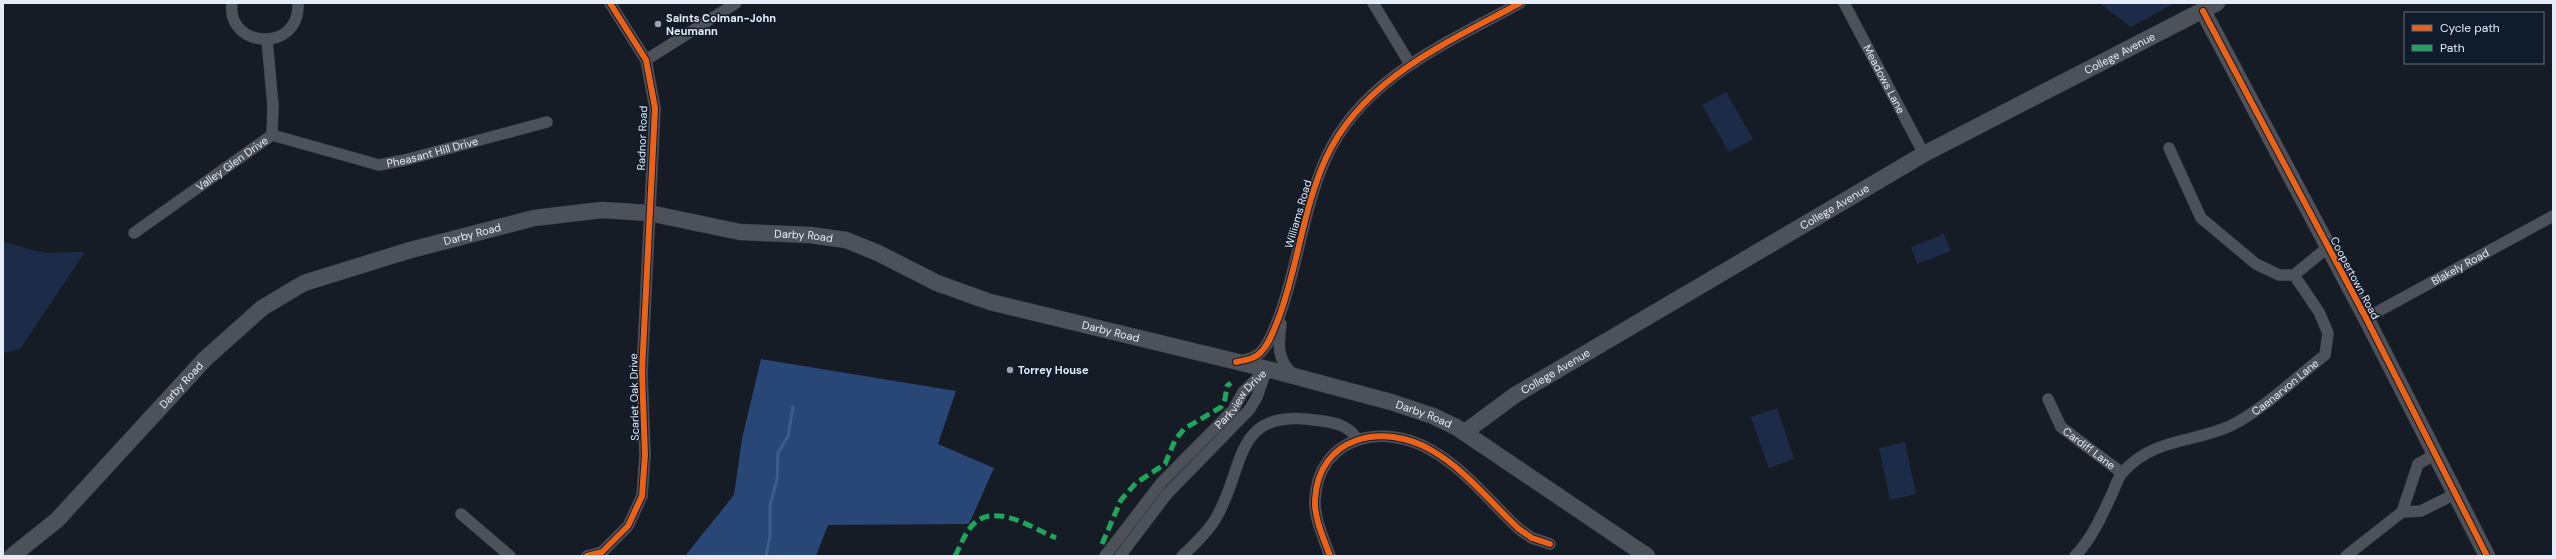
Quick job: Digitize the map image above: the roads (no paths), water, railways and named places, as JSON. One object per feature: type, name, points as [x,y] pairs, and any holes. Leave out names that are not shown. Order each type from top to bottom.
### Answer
[{"type":"main road","name":"College Avenue","points":[[1465,432],[1515,395],[1924,154],[2218,3]]},
{"type":"main road","name":"Coopertown Road","points":[[2203,11],[2366,318],[2434,455],[2487,556]]},
{"type":"main road","name":"Darby Road","points":[[12,556],[57,520],[205,359],[262,308],[304,284],[407,251],[534,218],[602,210],[649,213],[740,232],[810,236],[846,240],[878,253],[937,283],[990,302],[1266,369],[1433,416],[1465,432],[1647,556]]},
{"type":"street","points":[[232,3],[233,16],[242,31],[258,39],[268,40],[284,34],[291,27],[295,20],[298,3]]},
{"type":"street","name":"Radnor Road","points":[[610,3],[646,60],[655,108],[649,213]]},
{"type":"street","points":[[646,60],[736,3]]},
{"type":"street","points":[[1373,3],[1410,64]]},
{"type":"street","name":"Williams Road","points":[[1236,362],[1249,359],[1261,352],[1271,337],[1284,304],[1311,203],[1326,159],[1352,116],[1377,89],[1410,64],[1520,3]]},
{"type":"street","name":"Meadows Lane","points":[[1844,3],[1924,154]]},
{"type":"street","name":"Valley Glen Drive","points":[[134,233],[272,135],[273,106],[268,40]]},
{"type":"street","name":"Pheasant Hill Drive","points":[[272,135],[379,165],[405,160],[547,122]]},
{"type":"street","points":[[2169,148],[2201,218],[2256,264],[2279,275],[2294,275],[2328,248]]},
{"type":"street","name":"Scarlet Oak Drive","points":[[587,556],[602,552],[628,526],[642,496],[645,455],[642,372],[649,213]]},
{"type":"street","name":"Blakely Road","points":[[2366,318],[2553,216]]},
{"type":"street","name":"Caenarvon Lane","points":[[2075,556],[2083,548],[2099,521],[2122,473],[2143,455],[2166,444],[2230,426],[2250,413],[2325,355],[2328,333],[2318,312],[2294,275]]},
{"type":"street","name":"Williams Road","points":[[1284,304],[1279,341],[1280,356],[1285,366],[1297,378]]},
{"type":"street","name":"Parkview Drive","points":[[1106,556],[1136,512],[1173,470],[1228,415],[1243,392],[1266,369]]},
{"type":"street","name":"Parkview Drive","points":[[1120,556],[1138,530],[1182,478],[1249,410],[1257,397],[1266,369]]},
{"type":"street","name":"Cardiff Lane","points":[[2048,399],[2061,427],[2122,473]]},
{"type":"street","points":[[1182,556],[1217,517],[1244,448],[1260,428],[1277,419],[1302,418],[1330,422],[1344,426],[1357,439]]},
{"type":"street","points":[[1330,556],[1316,510],[1316,491],[1323,469],[1340,448],[1357,439],[1370,435],[1389,436],[1430,449],[1452,463],[1519,529],[1532,538],[1550,544]]},
{"type":"street","points":[[2346,556],[2402,512],[2418,464],[2434,455]]},
{"type":"street","points":[[1173,470],[1182,478]]},
{"type":"street","points":[[2402,512],[2421,511],[2455,494]]},
{"type":"street","points":[[461,514],[510,556]]},
{"type":"waterway","points":[[766,556],[770,536],[770,506],[777,479],[778,453],[788,436],[793,407]]},
{"type":"place","name":"Saints Colman-John Neumann","points":[[658,24]]},
{"type":"place","name":"Torrey House","points":[[1010,370]]}]
